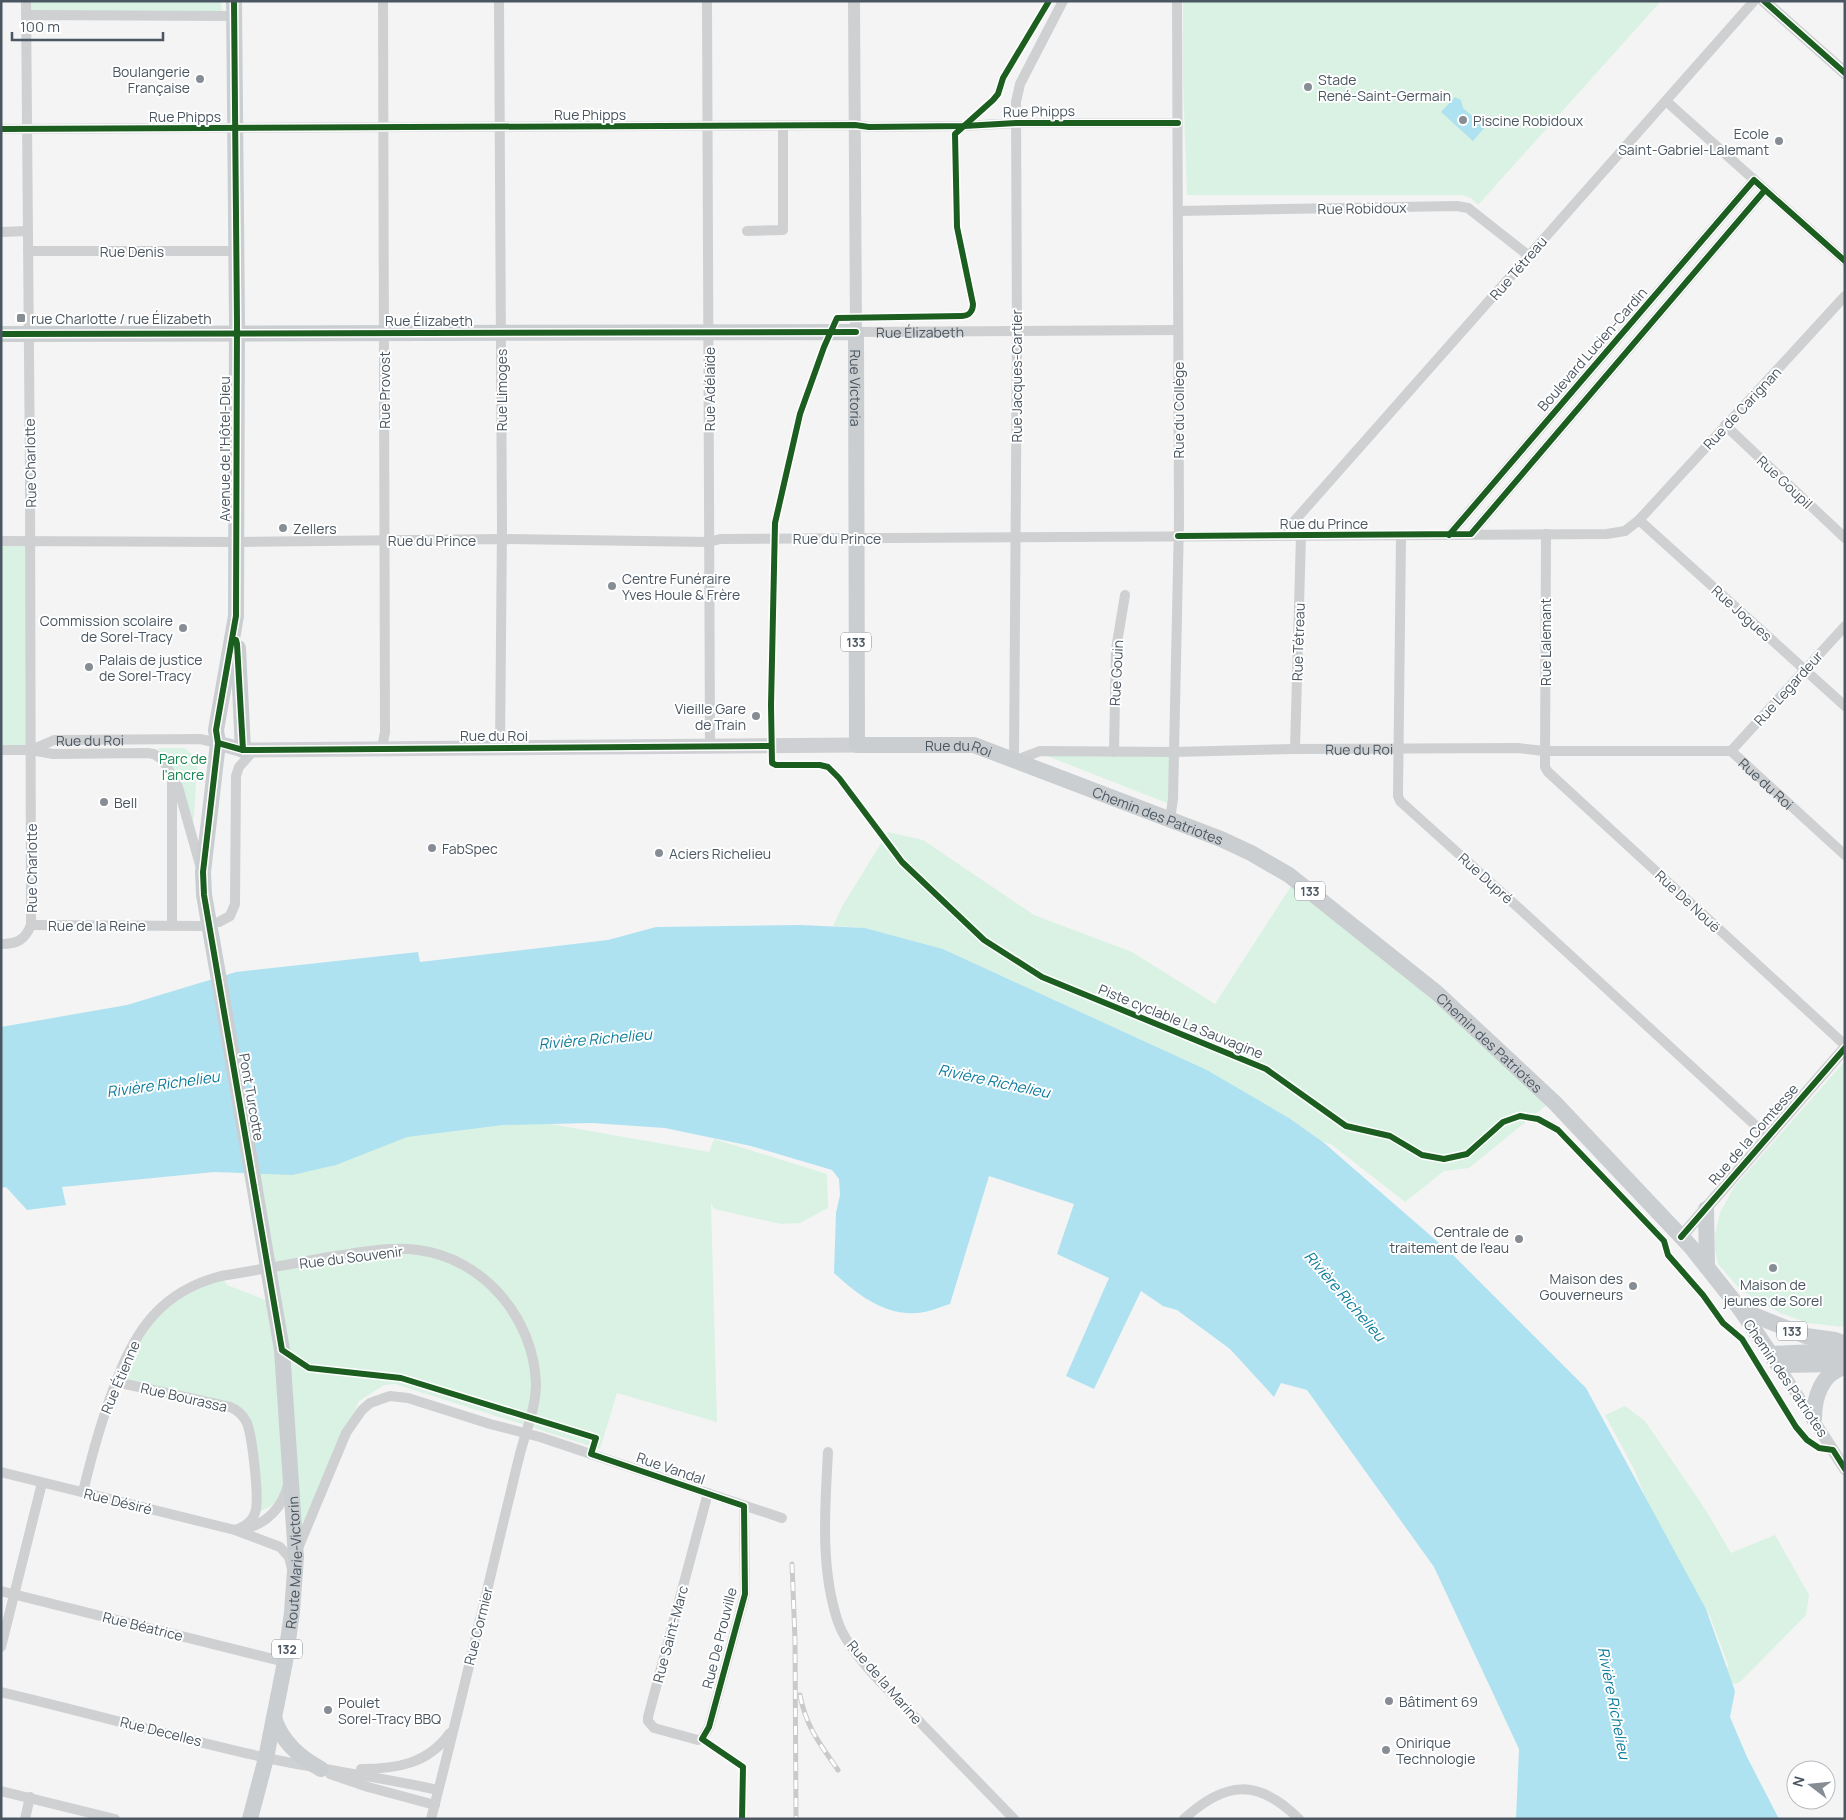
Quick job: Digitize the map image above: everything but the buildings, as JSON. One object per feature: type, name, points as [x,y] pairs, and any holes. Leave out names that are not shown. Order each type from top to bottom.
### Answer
[{"type":"main road","name":"Avenue de l'Hôtel-Dieu","points":[[204,895],[203,872],[218,743],[216,730],[236,616],[237,333],[234,9]]},
{"type":"main road","name":"Rue Élizabeth","points":[[1,334],[856,332]]},
{"type":"main road","name":"Rue Victoria","points":[[856,332],[857,745]]},
{"type":"main road","points":[[233,634],[238,644],[248,750]]},
{"type":"main road","name":"Rue du Roi","points":[[218,743],[248,750],[974,745],[1014,761]]},
{"type":"main road","name":"Chemin des Patriotes","points":[[1014,761],[1170,819],[1252,853],[1289,875],[1437,993],[1555,1103],[1707,1267],[1741,1310],[1774,1359]]},
{"type":"main road","name":"Pont Turcotte","points":[[204,895],[274,1303]]},
{"type":"main road","points":[[1706,1209],[1707,1267]]},
{"type":"main road","name":"Route Marie-Victorin","points":[[250,1819],[266,1758],[285,1662],[296,1556],[282,1350],[274,1303]]},
{"type":"main road","name":"133","points":[[1741,1310],[1806,1336],[1835,1340],[1845,1346]]},
{"type":"main road","points":[[1774,1359],[1835,1351],[1845,1346]]},
{"type":"main road","points":[[1774,1359],[1845,1366]]},
{"type":"main road","points":[[1814,1419],[1814,1405],[1823,1382],[1830,1374],[1845,1366]]},
{"type":"main road","points":[[274,1718],[278,1730],[290,1746],[308,1762],[321,1769]]},
{"type":"street","name":"Rue Charlotte","points":[[26,1],[32,925]]},
{"type":"street","name":"Rue Provost","points":[[382,748],[385,736],[383,1]]},
{"type":"street","name":"Rue Limoges","points":[[499,1],[501,332],[500,748]]},
{"type":"street","name":"Rue Adélaïde","points":[[707,1],[710,746]]},
{"type":"street","name":"Rue Victoria","points":[[854,1],[856,332]]},
{"type":"street","name":"Rue Jacques-Cartier","points":[[1014,761],[1017,332],[1016,102],[1020,84],[1063,1]]},
{"type":"street","name":"Rue du Collège","points":[[1170,819],[1173,799],[1178,536],[1177,1]]},
{"type":"street","name":"Rue Tétreau","points":[[1282,535],[1754,1]]},
{"type":"street","points":[[1764,1],[1845,72]]},
{"type":"street","points":[[26,14],[234,9]]},
{"type":"street","points":[[1666,101],[1845,261]]},
{"type":"street","name":"Rue Phipps","points":[[1,129],[964,126],[1016,123],[1178,122]]},
{"type":"street","points":[[747,231],[783,230],[783,126]]},
{"type":"street","name":"Boulevard Lucien-Cardin","points":[[1448,534],[1754,180]]},
{"type":"street","name":"Boulevard Lucien-Cardin","points":[[1471,534],[1765,190]]},
{"type":"street","name":"Rue Robidoux","points":[[1178,211],[1457,206],[1468,208],[1529,256]]},
{"type":"street","points":[[1,232],[28,232]]},
{"type":"street","name":"Rue Denis","points":[[28,251],[236,251]]},
{"type":"street","points":[[1676,270],[1688,280]]},
{"type":"street","name":"Rue de Carignan","points":[[1639,520],[1725,426],[1841,307],[1845,296]]},
{"type":"street","name":"Rue Élizabeth","points":[[856,332],[1178,330]]},
{"type":"street","name":"Boulevard Lucien-Cardin","points":[[1605,353],[1617,363]]},
{"type":"street","name":"Rue Goupil","points":[[1725,426],[1845,538]]},
{"type":"street","points":[[1542,427],[1553,437]]},
{"type":"street","name":"Rue du Prince","points":[[1,541],[236,542],[501,539],[709,542],[720,539],[1607,534],[1625,531],[1639,520]]},
{"type":"street","name":"Rue Jogues","points":[[1639,520],[1845,706]]},
{"type":"street","name":"Rue Lalemant","points":[[1544,751],[1546,534]]},
{"type":"street","name":"Rue Tétreau","points":[[1295,749],[1301,535]]},
{"type":"street","name":"Rue Dupré","points":[[1401,535],[1398,796],[1405,806],[1522,910],[1767,1136]]},
{"type":"street","name":"Rue Gouin","points":[[1114,752],[1116,649],[1125,595]]},
{"type":"street","name":"Rue Legardeur","points":[[1731,751],[1845,626]]},
{"type":"street","name":"Rue du Roi","points":[[31,750],[54,740],[200,739],[218,743]]},
{"type":"street","name":"Rue du Roi","points":[[1014,761],[1040,751],[1174,752],[1295,749],[1518,748],[1544,751],[1731,751],[1845,855]]},
{"type":"street","name":"Rue du Roi","points":[[1,750],[31,750],[53,754],[151,754],[163,760],[182,795],[203,872]]},
{"type":"street","points":[[218,922],[230,916],[235,904],[236,776],[248,750]]},
{"type":"street","name":"Rue De Nouë","points":[[1544,751],[1545,767],[1548,772],[1845,1046]]},
{"type":"street","points":[[172,777],[172,925]]},
{"type":"street","name":"Rue de la Reine","points":[[1,944],[20,941],[32,925],[201,926]]},
{"type":"street","name":"Rue de la Comtesse","points":[[1681,1237],[1845,1046]]},
{"type":"street","name":"Rue du Souvenir","points":[[221,1276],[354,1253],[398,1249],[432,1253],[464,1265],[492,1285],[505,1298],[525,1334],[532,1357],[536,1383],[535,1401],[527,1434]]},
{"type":"street","name":"Rue Étienne","points":[[83,1492],[100,1423],[124,1360],[135,1338],[156,1313],[184,1291],[204,1281],[221,1276]]},
{"type":"street","name":"Chemin des Patriotes","points":[[1774,1359],[1845,1470]]},
{"type":"street","name":"Rue Bourassa","points":[[116,1382],[230,1407],[242,1415],[250,1432],[257,1498],[256,1512],[248,1524],[236,1530]]},
{"type":"street","name":"Rue Vandal","points":[[296,1556],[301,1538],[346,1433],[370,1402],[390,1396],[408,1398],[527,1434],[782,1518]]},
{"type":"street","name":"Rue Cormier","points":[[431,1819],[527,1434]]},
{"type":"street","name":"Rue de la Marine","points":[[828,1452],[824,1509],[825,1543],[830,1586],[839,1624],[856,1652],[890,1692],[1014,1819]]},
{"type":"street","name":"Rue Désiré","points":[[236,1530],[251,1528],[266,1520],[272,1514],[286,1491],[289,1468]]},
{"type":"street","name":"Rue Désiré","points":[[1,1472],[236,1530],[280,1547],[289,1557],[294,1580]]},
{"type":"street","points":[[1,1647],[42,1483]]},
{"type":"street","name":"Rue Saint-Marc","points":[[700,1740],[686,1738],[654,1728],[648,1721],[708,1494]]},
{"type":"street","name":"Rue De Prouville","points":[[700,1740],[709,1727],[743,1604],[746,1582],[744,1506]]},
{"type":"street","name":"Rue Béatrice","points":[[1,1592],[285,1662]]},
{"type":"street","name":"Rue Decelles","points":[[1,1692],[266,1758],[321,1769],[373,1776],[438,1790]]},
{"type":"street","points":[[321,1769],[374,1769],[419,1760],[434,1752],[453,1729]]},
{"type":"street","name":"Rue Decelles","points":[[321,1769],[335,1776],[435,1805]]},
{"type":"street","points":[[1184,1819],[1214,1795],[1225,1790],[1236,1789],[1261,1793],[1272,1798],[1299,1819]]},
{"type":"street","points":[[1,1790],[115,1819]]},
{"type":"street","points":[[25,1819],[30,1797]]},
{"type":"green space","points":[[23,1],[221,1],[222,11],[23,18]]},
{"type":"green space","points":[[1183,1],[1661,1],[1478,205],[1471,198],[1462,195],[1187,195],[1183,82]]},
{"type":"green space","points":[[1,541],[27,541],[27,750],[1,750]]},
{"type":"green space","name":"Parc de l'ancre","points":[[158,748],[184,748],[198,759],[192,839],[166,762]]},
{"type":"green space","points":[[1042,754],[1172,754],[1172,805]]},
{"type":"green space","points":[[888,832],[923,840],[1034,915],[1132,952],[1215,1004],[1295,880],[1437,993],[1549,1103],[1469,1168],[1444,1171],[1405,1202],[1331,1144],[1323,1142],[1289,1118],[1207,1070],[943,949],[865,928],[833,926],[843,905]]},
{"type":"green space","points":[[1845,1061],[1845,1327],[1808,1323],[1780,1313],[1752,1297],[1737,1286],[1718,1264],[1715,1250],[1715,1234],[1720,1213],[1734,1187]]},
{"type":"green space","points":[[505,1116],[709,1152],[714,1139],[827,1174],[828,1208],[800,1223],[781,1224],[714,1209],[711,1203],[717,1422],[617,1393],[600,1449],[395,1384],[384,1385],[359,1401],[301,1538],[290,1472],[279,1498],[264,1510],[256,1512],[257,1498],[242,1415],[116,1382],[120,1369],[168,1302],[221,1276],[227,1285],[273,1303],[257,1162]]},
{"type":"green space","points":[[1625,1406],[1645,1421],[1705,1509],[1731,1553],[1775,1535],[1809,1595],[1806,1615],[1740,1682],[1723,1687],[1728,1665],[1710,1616],[1657,1527],[1634,1469],[1605,1415]]},
{"type":"water","name":"Piscine Robidoux","points":[[1455,97],[1461,100],[1463,108],[1485,127],[1473,141],[1441,112]]},
{"type":"water","name":"Rivière Richelieu","points":[[800,925],[865,928],[943,949],[1207,1070],[1289,1118],[1323,1142],[1454,1256],[1586,1388],[1706,1609],[1735,1691],[1730,1717],[1747,1757],[1779,1819],[1516,1819],[1519,1749],[1434,1567],[1307,1390],[1281,1383],[1274,1397],[1230,1349],[1177,1310],[1163,1306],[1141,1291],[1094,1389],[1066,1376],[1109,1278],[1057,1254],[1074,1204],[989,1176],[950,1304],[920,1313],[904,1313],[892,1311],[871,1302],[834,1273],[836,1213],[840,1195],[839,1179],[832,1170],[751,1146],[665,1128],[592,1123],[503,1125],[407,1137],[336,1165],[292,1175],[214,1172],[62,1187],[66,1205],[27,1210],[6,1187],[1,1188],[1,1027],[127,1005],[236,972],[418,952],[420,962],[608,940],[656,927]]},
{"type":"railway","points":[[792,1564],[795,1640],[796,1819]]},
{"type":"railway","points":[[800,1695],[810,1726],[838,1770]]},
{"type":"cycle path","points":[[234,1],[237,322],[236,616],[216,730],[218,743],[203,872],[204,895],[282,1350],[309,1368],[401,1378],[596,1438],[591,1454],[744,1506],[745,1594],[709,1727],[702,1739],[743,1767],[742,1819]]},
{"type":"cycle path","name":"Piste cyclable La Sauvagine","points":[[1049,1],[1003,78],[998,94],[955,134],[957,227],[973,304],[971,311],[969,314],[962,316],[837,318],[824,347],[800,414],[775,523],[771,705],[772,763],[776,765],[820,765],[828,767],[839,778],[902,862],[984,940],[1042,977],[1266,1069],[1346,1126],[1390,1136],[1422,1155],[1444,1159],[1467,1154],[1503,1122],[1520,1116],[1538,1119],[1558,1130],[1664,1241],[1668,1255],[1703,1295],[1723,1323],[1742,1339],[1796,1427],[1807,1440],[1819,1448],[1833,1450],[1845,1469]]},
{"type":"cycle path","points":[[1764,1],[1845,73]]},
{"type":"cycle path","points":[[1,129],[855,125],[869,127],[964,126],[1016,123],[1178,123]]},
{"type":"cycle path","points":[[1449,535],[1754,180],[1845,261]]},
{"type":"cycle path","points":[[1178,536],[1471,534],[1765,190]]},
{"type":"cycle path","points":[[1,334],[856,332]]},
{"type":"cycle path","points":[[236,640],[243,750]]},
{"type":"cycle path","points":[[218,743],[243,750],[771,746]]},
{"type":"cycle path","points":[[1681,1237],[1845,1048]]},
{"type":"place","name":"Boulangerie Française","points":[[200,79]]},
{"type":"place","name":"Stade René-Saint-Germain","points":[[1308,87]]},
{"type":"place","name":"Piscine Robidoux","points":[[1463,120]]},
{"type":"place","name":"Ecole Saint-Gabriel-Lalemant","points":[[1779,141]]},
{"type":"place","name":"rue Charlotte / rue Élizabeth","points":[[21,318]]},
{"type":"place","name":"Zellers","points":[[283,528]]},
{"type":"place","name":"Centre Funéraire Yves Houle & Frère","points":[[612,586]]},
{"type":"place","name":"Commission scolaire de Sorel-Tracy","points":[[183,628]]},
{"type":"place","name":"Palais de justice de Sorel-Tracy","points":[[89,667]]},
{"type":"place","name":"Vieille Gare de Train","points":[[756,716]]},
{"type":"place","name":"Bell","points":[[104,802]]},
{"type":"place","name":"FabSpec","points":[[432,848]]},
{"type":"place","name":"Aciers Richelieu","points":[[659,853]]},
{"type":"place","name":"Centrale de traitement de l'eau","points":[[1519,1239]]},
{"type":"place","name":"Maison de jeunes de Sorel","points":[[1773,1268]]},
{"type":"place","name":"Maison des Gouverneurs","points":[[1633,1286]]},
{"type":"place","name":"Bâtiment 69","points":[[1389,1701]]},
{"type":"place","name":"Poulet Sorel-Tracy BBQ","points":[[328,1710]]},
{"type":"place","name":"Onirique Technologie","points":[[1386,1750]]}]
